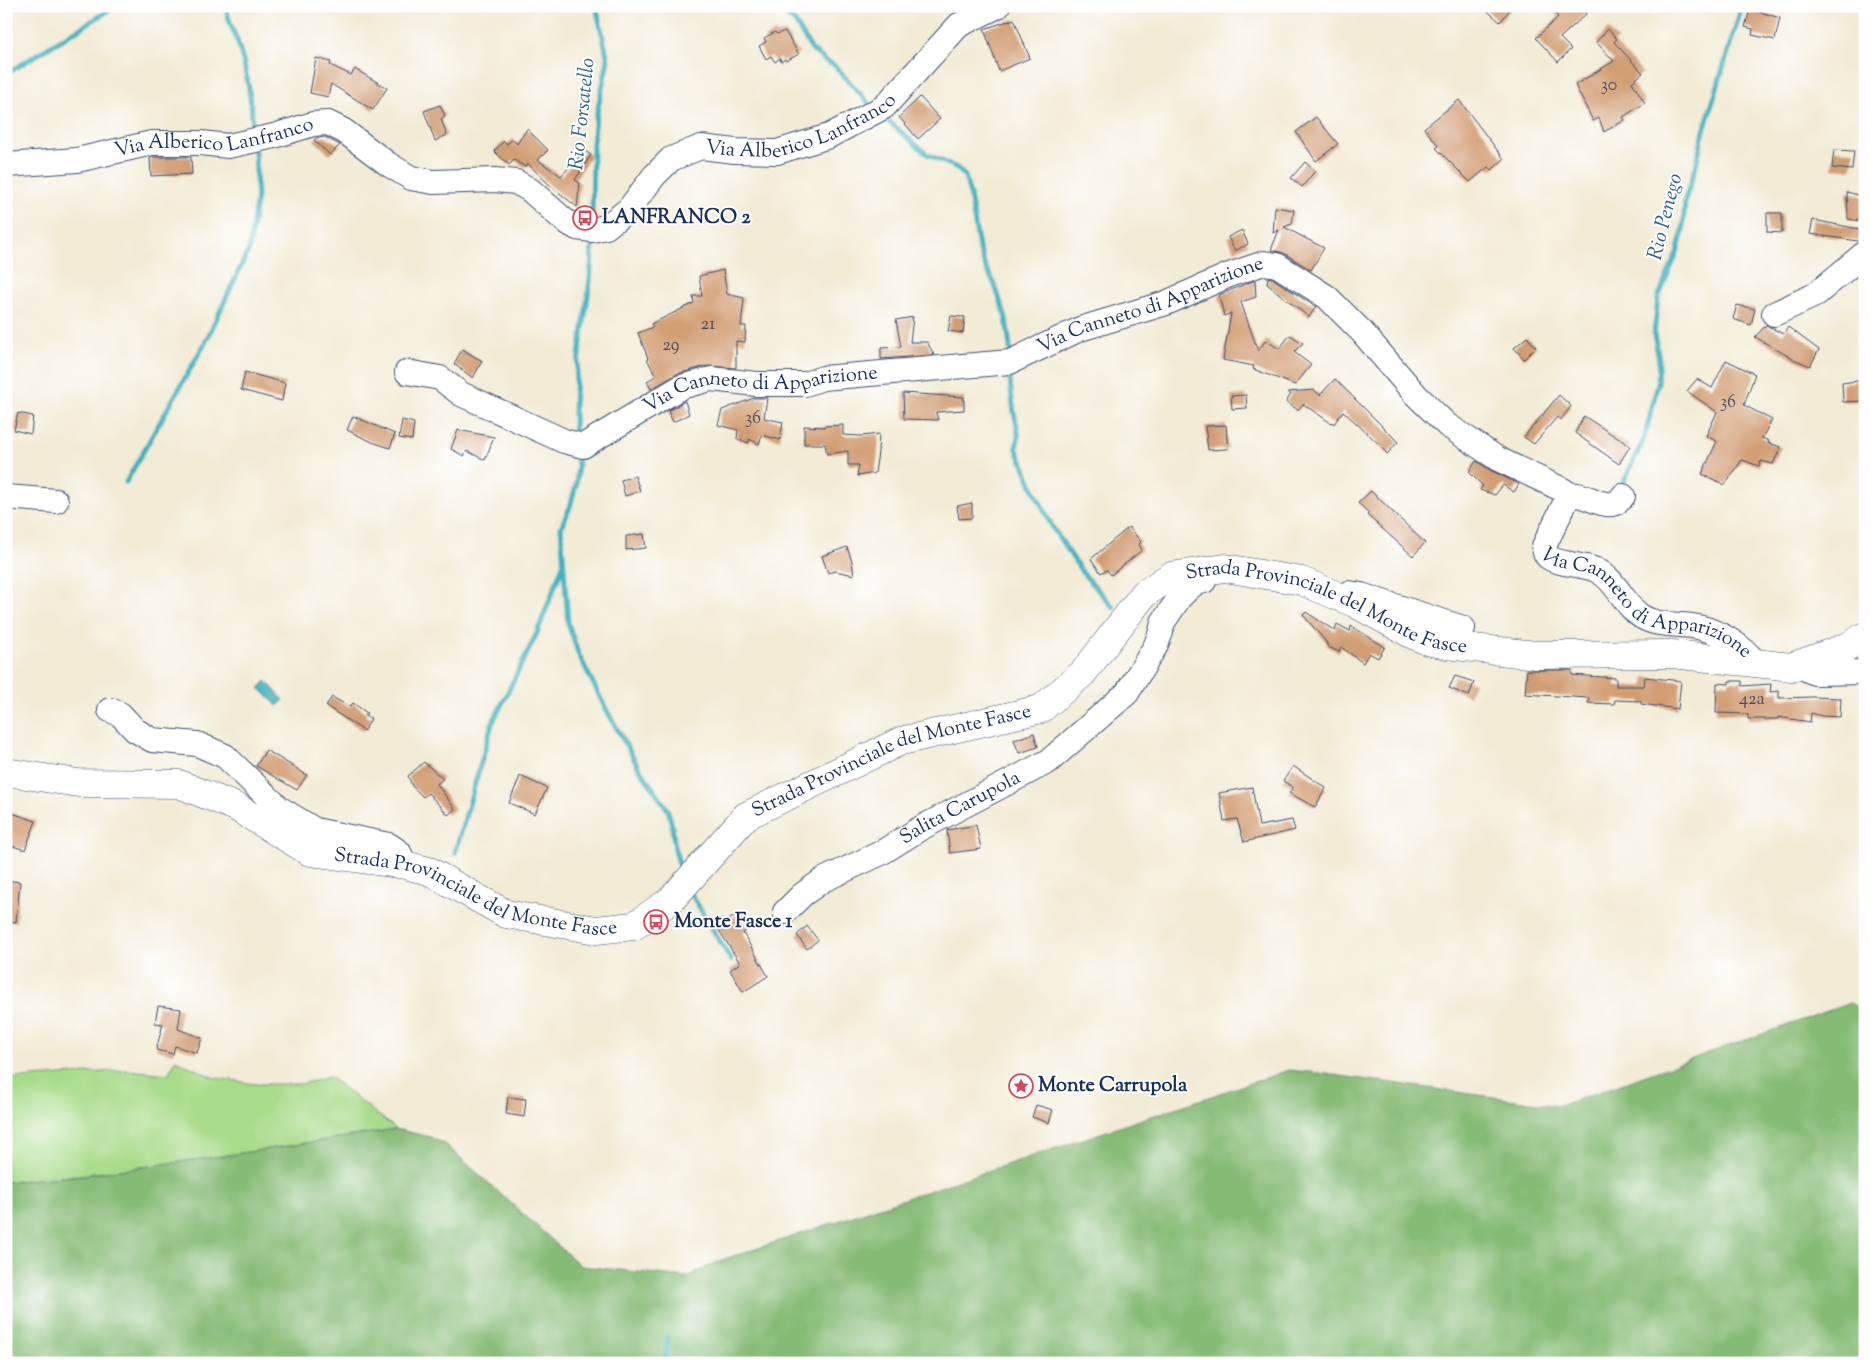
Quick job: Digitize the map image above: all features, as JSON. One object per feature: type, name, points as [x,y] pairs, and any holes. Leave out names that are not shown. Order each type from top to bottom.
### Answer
[{"type":"main road","name":"Strada Provinciale del Monte Fasce","points":[[7,771],[78,783],[180,784],[236,807],[310,852],[405,865],[429,871],[506,914],[596,930],[634,926],[671,900],[746,816],[901,741],[1041,709],[1083,673],[1144,594],[1170,576],[1225,568],[1302,581],[1370,611],[1413,635],[1447,645],[1536,655],[1672,654],[1791,667],[1847,647],[1865,636]]},
{"type":"street","name":"Via Alberico Lanfranco","points":[[6,165],[77,160],[152,143],[201,143],[228,146],[274,136],[313,124],[328,123],[344,131],[388,164],[411,178],[433,182],[495,180],[516,182],[530,190],[565,221],[577,228],[592,230],[606,227],[629,209],[654,176],[671,159],[701,147],[735,151],[777,152],[828,136],[884,107],[959,25],[998,6]]},
{"type":"street","points":[[1774,314],[1815,295],[1865,253]]},
{"type":"street","name":"Via Canneto di Apparizione","points":[[407,372],[440,378],[461,394],[564,442],[583,446],[681,386],[711,379],[757,384],[805,384],[823,378],[1010,362],[1080,329],[1166,303],[1229,274],[1264,264],[1277,265],[1327,298],[1362,332],[1416,395],[1446,425],[1498,459],[1563,490],[1569,495],[1544,546],[1548,556],[1563,562],[1585,566],[1602,573],[1640,616],[1666,624],[1698,627],[1713,632],[1746,650],[1756,663]]},
{"type":"street","points":[[1569,495],[1575,494],[1603,504],[1616,504],[1623,496]]},
{"type":"street","points":[[6,497],[56,501]]},
{"type":"street","name":"Salita Carupola","points":[[785,912],[802,895],[823,880],[881,854],[937,820],[1049,761],[1118,703],[1127,693],[1154,647],[1161,632],[1163,622],[1180,596],[1196,583],[1204,581],[1209,570]]},
{"type":"street","points":[[1325,590],[1361,595],[1463,628]]},
{"type":"street","points":[[1796,665],[1815,673],[1865,672]]},
{"type":"street","points":[[110,710],[120,714],[135,730],[152,740],[197,744],[218,752],[279,808],[315,830],[389,845],[399,852],[405,865]]},
{"type":"green space","points":[[1850,1003],[1865,1012],[1865,1363],[6,1363],[6,1182],[77,1176],[396,1129],[430,1137],[445,1144],[581,1266],[686,1277],[725,1259],[1289,1070],[1559,1106]]},
{"type":"green space","points":[[176,1060],[212,1077],[255,1084],[301,1084],[330,1077],[396,1129],[153,1166],[6,1182],[6,1079],[128,1070],[168,1074]]},
{"type":"water","points":[[266,681],[284,700],[277,706],[259,688]]},
{"type":"building","points":[[1482,6],[1513,6],[1500,22]]},
{"type":"building","points":[[1548,6],[1580,6],[1586,14],[1560,38],[1571,49],[1558,62],[1536,38],[1558,17]]},
{"type":"building","points":[[1750,9],[1780,18],[1775,40],[1752,35],[1753,29],[1745,27]]},
{"type":"building","points":[[1014,19],[1030,58],[999,71],[984,29]]},
{"type":"building","points":[[1608,29],[1617,39],[1614,42],[1643,73],[1632,82],[1645,103],[1623,117],[1625,120],[1604,132],[1599,118],[1593,121],[1575,85],[1614,61],[1596,42]]},
{"type":"building","points":[[785,31],[799,54],[781,62],[780,58],[775,62],[771,56],[766,59],[759,46],[766,42],[764,38],[775,32],[777,34]]},
{"type":"building","points":[[316,58],[331,62],[330,65],[351,75],[355,69],[387,88],[373,110],[331,84],[328,97],[310,93]]},
{"type":"building","points":[[920,97],[940,119],[918,139],[899,117]]},
{"type":"building","points":[[1459,100],[1504,159],[1492,170],[1488,167],[1470,182],[1436,148],[1439,146],[1424,128]]},
{"type":"building","points":[[440,105],[445,116],[441,119],[447,135],[435,141],[424,111]]},
{"type":"building","points":[[1316,117],[1338,144],[1316,161],[1296,132]]},
{"type":"building","points":[[527,129],[548,150],[538,160],[561,176],[585,151],[591,155],[575,180],[580,183],[577,207],[528,164],[525,167],[514,160],[509,165],[494,151],[504,141],[507,144],[513,139],[517,144]]},
{"type":"building","points":[[325,137],[340,145],[330,155],[314,140]]},
{"type":"building","points":[[1834,150],[1854,151],[1852,170],[1832,168]]},
{"type":"building","points":[[191,157],[192,174],[151,176],[150,158]]},
{"type":"building","points":[[1305,162],[1315,171],[1302,187],[1291,178]]},
{"type":"building","points":[[1847,192],[1865,197],[1865,222],[1848,219]]},
{"type":"building","points":[[1275,207],[1294,210],[1292,224],[1284,227],[1324,248],[1311,270],[1284,253],[1271,250],[1279,230],[1273,233]]},
{"type":"building","points":[[1767,213],[1782,213],[1782,233],[1767,232]]},
{"type":"building","points":[[1813,220],[1864,230],[1862,240],[1810,234]]},
{"type":"building","points":[[1242,230],[1248,244],[1235,251],[1228,237]]},
{"type":"building","points":[[723,270],[727,294],[744,298],[741,326],[746,326],[745,342],[736,341],[736,368],[707,366],[677,374],[651,389],[647,381],[656,376],[647,359],[638,333],[653,327],[651,324],[694,303],[693,296],[702,296],[699,276]]},
{"type":"building","points":[[1268,277],[1316,307],[1309,317],[1267,284]]},
{"type":"building","points":[[1255,280],[1256,297],[1241,302],[1258,351],[1266,340],[1279,349],[1290,335],[1303,343],[1294,352],[1311,365],[1295,385],[1253,369],[1254,366],[1223,360],[1231,313],[1224,316],[1219,295]]},
{"type":"building","points":[[1737,305],[1755,309],[1751,325],[1733,319]]},
{"type":"building","points":[[951,316],[965,317],[963,333],[948,331]]},
{"type":"building","points":[[913,317],[910,342],[927,342],[934,355],[881,359],[881,348],[901,347],[896,320]]},
{"type":"building","points":[[1766,325],[1783,334],[1788,327],[1819,350],[1810,366],[1793,359],[1755,337]]},
{"type":"building","points":[[1527,337],[1536,347],[1524,359],[1514,348]]},
{"type":"building","points":[[462,349],[482,361],[473,378],[454,364]]},
{"type":"building","points":[[1726,360],[1755,374],[1744,405],[1772,420],[1762,438],[1769,441],[1768,443],[1781,447],[1773,464],[1761,461],[1759,466],[1742,460],[1725,485],[1702,474],[1717,441],[1706,436],[1717,412],[1687,391],[1697,379],[1712,388]]},
{"type":"building","points":[[245,372],[285,383],[282,401],[241,390]]},
{"type":"building","points":[[1335,379],[1398,442],[1387,454],[1381,446],[1343,411],[1334,424],[1303,404],[1298,410],[1286,402],[1291,394],[1288,392],[1314,390],[1320,395]]},
{"type":"building","points":[[1865,380],[1865,401],[1843,402],[1842,383]]},
{"type":"building","points":[[903,393],[964,397],[964,410],[936,412],[938,420],[904,419]]},
{"type":"building","points":[[1246,395],[1247,408],[1232,409],[1231,396]]},
{"type":"building","points":[[1559,395],[1571,406],[1561,420],[1557,417],[1534,444],[1524,437]]},
{"type":"building","points":[[754,398],[767,398],[764,418],[783,422],[780,440],[762,435],[759,444],[749,439],[749,443],[737,439],[738,430],[718,425],[722,410]]},
{"type":"building","points":[[685,401],[689,414],[673,422],[668,411]]},
{"type":"building","points":[[18,413],[33,416],[31,434],[14,430]]},
{"type":"building","points":[[353,416],[395,434],[390,448],[347,430]]},
{"type":"building","points":[[1584,416],[1630,446],[1619,464],[1575,433]]},
{"type":"building","points":[[402,420],[414,423],[412,440],[399,438]]},
{"type":"building","points":[[843,425],[843,435],[879,434],[875,473],[857,476],[859,465],[848,465],[848,451],[827,454],[825,444],[804,444],[804,426],[824,427]]},
{"type":"building","points":[[1226,425],[1228,449],[1208,450],[1205,426]]},
{"type":"building","points":[[458,430],[494,437],[485,460],[467,451],[464,456],[451,449]]},
{"type":"building","points":[[1476,461],[1519,484],[1514,492],[1503,485],[1495,495],[1480,490],[1483,486],[1469,472]]},
{"type":"building","points":[[635,476],[640,491],[625,496],[621,480]]},
{"type":"building","points":[[1371,491],[1425,543],[1413,556],[1367,515],[1369,513],[1358,503]]},
{"type":"building","points":[[972,503],[972,518],[959,519],[957,506]]},
{"type":"building","points":[[1129,527],[1141,542],[1139,544],[1142,550],[1111,575],[1107,570],[1101,573],[1091,559]]},
{"type":"building","points":[[644,534],[646,548],[626,550],[626,536]]},
{"type":"building","points":[[847,547],[854,575],[835,571],[828,573],[822,556]]},
{"type":"building","points":[[1306,612],[1335,631],[1337,624],[1350,631],[1351,626],[1385,647],[1378,658],[1369,653],[1363,663],[1341,647],[1339,652],[1328,647],[1326,642],[1303,615]]},
{"type":"building","points":[[1527,670],[1572,670],[1572,675],[1616,678],[1616,686],[1644,686],[1645,677],[1681,681],[1678,709],[1641,704],[1641,701],[1615,700],[1614,704],[1588,703],[1589,698],[1525,694]]},
{"type":"building","points":[[1455,676],[1474,682],[1469,696],[1449,688]]},
{"type":"building","points":[[1729,681],[1742,681],[1742,686],[1771,684],[1770,692],[1779,691],[1779,698],[1841,698],[1840,717],[1811,713],[1810,722],[1778,717],[1778,719],[1748,719],[1748,714],[1716,713],[1717,683],[1729,684]]},
{"type":"building","points":[[332,697],[350,707],[353,703],[367,713],[365,716],[371,719],[364,731],[326,706]]},
{"type":"building","points":[[1034,733],[1038,747],[1019,753],[1014,740]]},
{"type":"building","points":[[266,750],[307,775],[297,790],[256,766]]},
{"type":"building","points":[[424,762],[443,779],[437,784],[455,809],[448,815],[428,793],[423,797],[412,786],[408,776]]},
{"type":"building","points":[[1293,766],[1326,788],[1315,807],[1289,793],[1293,787],[1283,781]]},
{"type":"building","points":[[520,776],[547,788],[535,814],[509,803]]},
{"type":"building","points":[[1252,787],[1259,826],[1292,820],[1295,830],[1244,842],[1237,819],[1224,821],[1219,793]]},
{"type":"building","points":[[6,811],[36,821],[25,850],[6,844]]},
{"type":"building","points":[[976,825],[981,849],[950,853],[947,830]]},
{"type":"building","points":[[6,880],[20,882],[16,922],[6,921]]},
{"type":"building","points":[[738,914],[748,929],[743,933],[768,976],[743,992],[730,970],[740,963],[717,927]]},
{"type":"building","points":[[807,926],[818,940],[807,949],[797,935]]},
{"type":"building","points":[[158,1006],[181,1009],[178,1029],[202,1038],[197,1053],[175,1046],[173,1054],[156,1050],[163,1024],[155,1023]]},
{"type":"building","points":[[508,1097],[526,1099],[524,1117],[506,1114]]},
{"type":"building","points":[[1036,1105],[1053,1110],[1049,1123],[1032,1117]]},
{"type":"waterway","points":[[6,74],[116,6]]},
{"type":"waterway","points":[[226,6],[247,77],[253,132]]},
{"type":"waterway","name":"Rio Forsatello","points":[[592,223],[593,144],[596,117],[608,60],[596,6]]},
{"type":"waterway","points":[[776,6],[795,22],[812,50],[835,66],[872,107]]},
{"type":"waterway","name":"Rio Penego","points":[[1620,490],[1644,439],[1658,383],[1659,359],[1654,334],[1658,298],[1677,253],[1683,230],[1685,200],[1742,6]]},
{"type":"waterway","points":[[882,116],[927,154],[957,168],[965,176],[979,248],[1006,317],[1011,355]]},
{"type":"waterway","points":[[126,482],[206,341],[249,249],[257,196],[255,150]]},
{"type":"waterway","points":[[575,436],[575,387],[589,288],[592,239]]},
{"type":"waterway","points":[[1010,368],[1011,390],[1018,434],[1016,447],[1033,488],[1053,528],[1082,572],[1113,607]]},
{"type":"waterway","points":[[576,450],[578,466],[576,485],[570,507],[561,527],[568,623],[578,653],[607,711],[639,768],[668,810],[682,875]]},
{"type":"waterway","points":[[455,853],[492,724],[537,633],[563,565]]},
{"type":"waterway","points":[[690,892],[731,960]]},
{"type":"waterway","points":[[665,1363],[667,1336]]},
{"type":"place","name":"LANFRANCO 2","points":[[585,218]]},
{"type":"place","name":"Monte Fasce 1","points":[[656,922]]},
{"type":"place","name":"Monte Carrupola","points":[[1021,1086]]}]
